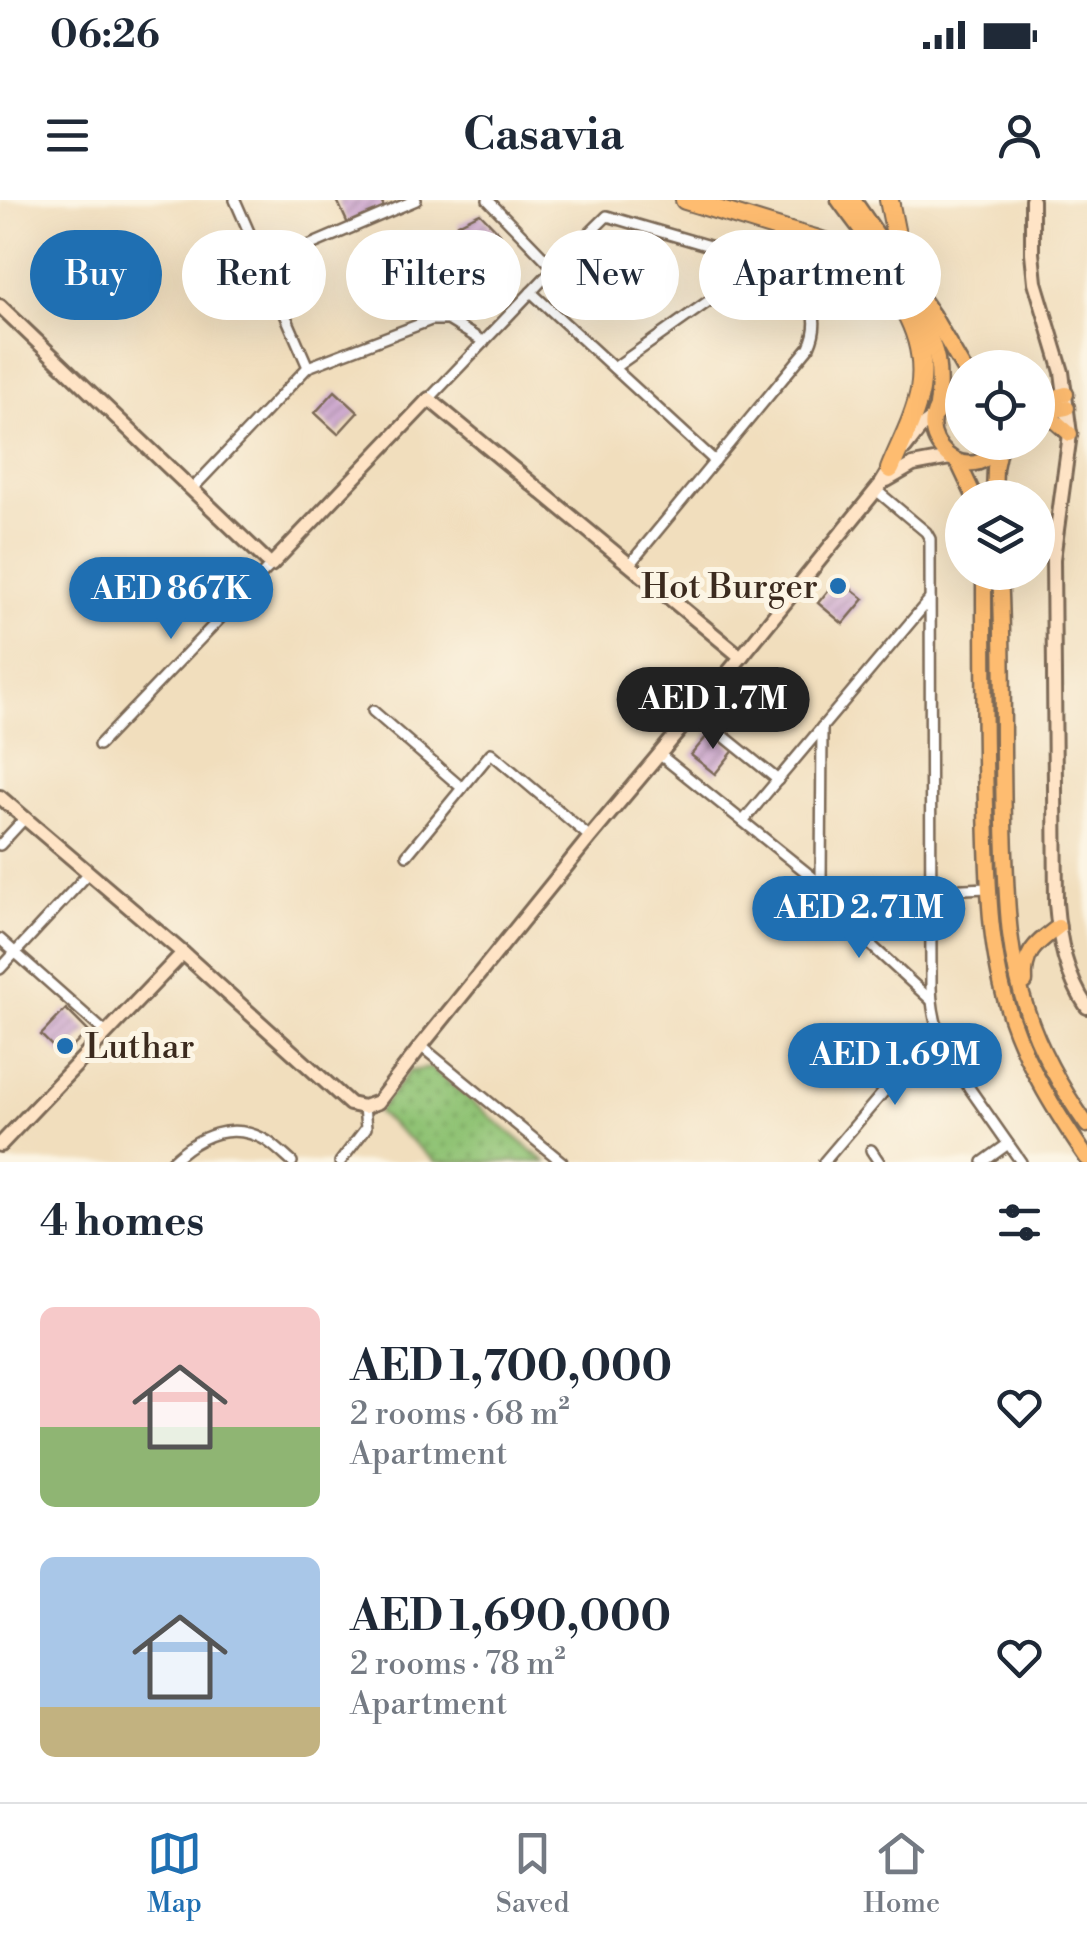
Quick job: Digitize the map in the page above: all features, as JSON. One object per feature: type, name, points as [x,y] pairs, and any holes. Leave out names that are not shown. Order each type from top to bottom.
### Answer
[{"type":"highway","points":[[685,200],[783,230]]},
{"type":"highway","points":[[890,200],[895,230]]},
{"type":"highway","points":[[882,481],[916,404],[921,363],[909,320]]},
{"type":"highway","points":[[914,320],[934,350]]},
{"type":"main road","points":[[839,200],[908,296],[934,350],[939,375],[932,427],[937,445],[945,452]]},
{"type":"main road","points":[[853,200],[874,230]]},
{"type":"main road","points":[[934,320],[952,350]]},
{"type":"main road","points":[[1055,401],[1066,401]]},
{"type":"main road","points":[[1055,406],[1066,401]]},
{"type":"main road","points":[[935,416],[945,402]]},
{"type":"main road","points":[[1055,421],[1070,434]]},
{"type":"main road","points":[[954,460],[982,460]]},
{"type":"main road","points":[[954,460],[965,480]]},
{"type":"main road","points":[[984,590],[991,935],[1022,1047],[1059,1117],[1087,1158]]},
{"type":"main road","points":[[1000,590],[1002,799],[1008,932],[1028,1013],[1087,1125]]},
{"type":"main road","points":[[1028,1013],[1024,970],[1027,957],[1058,927]]},
{"type":"street","points":[[236,200],[249,230]]},
{"type":"street","points":[[326,238],[416,200]]},
{"type":"street","points":[[488,200],[541,255]]},
{"type":"street","points":[[1032,200],[1036,282],[1062,372],[1070,434],[1053,559],[1056,904],[1070,978],[1087,1007]]},
{"type":"street","points":[[593,230],[608,216],[655,230]]},
{"type":"street","points":[[99,746],[541,282]]},
{"type":"street","points":[[531,292],[716,460]]},
{"type":"street","points":[[0,306],[271,565]]},
{"type":"street","points":[[614,368],[699,308]]},
{"type":"street","points":[[288,320],[308,367]]},
{"type":"street","points":[[192,489],[308,367],[431,320],[448,320],[484,342]]},
{"type":"street","points":[[630,564],[810,347],[816,334],[815,320]]},
{"type":"street","points":[[429,398],[740,657]]},
{"type":"street","points":[[0,797],[184,952],[350,1104],[364,1107],[378,1102],[882,481],[918,431],[935,416]]},
{"type":"street","points":[[882,481],[913,465],[954,460]]},
{"type":"street","points":[[882,481],[928,534],[932,1001],[937,1030],[950,1059],[1020,1162]]},
{"type":"street","points":[[743,821],[930,599]]},
{"type":"street","points":[[373,711],[462,788]]},
{"type":"street","points":[[694,712],[778,780]]},
{"type":"street","points":[[822,728],[822,884]]},
{"type":"street","points":[[407,855],[491,753],[590,837]]},
{"type":"street","points":[[660,754],[831,892],[835,906],[861,936],[932,1001]]},
{"type":"street","points":[[0,845],[25,818]]},
{"type":"street","points":[[0,969],[89,872]]},
{"type":"street","points":[[831,892],[988,888]]},
{"type":"street","points":[[0,939],[106,1032]]},
{"type":"street","points":[[0,1145],[184,952]]},
{"type":"street","points":[[824,1162],[937,1030]]},
{"type":"street","points":[[421,1046],[562,1162]]},
{"type":"street","points":[[340,1162],[366,1128],[364,1107]]},
{"type":"street","points":[[171,1162],[200,1139],[222,1130],[245,1132],[265,1140],[292,1162]]},
{"type":"street","points":[[983,1162],[1008,1144]]},
{"type":"street","points":[[871,1150],[880,1162]]},
{"type":"green space","points":[[431,1068],[546,1162],[436,1162],[377,1112],[410,1071]]},
{"type":"building","points":[[337,200],[381,200],[384,208],[348,224]]},
{"type":"building","points":[[480,213],[496,230],[460,230],[458,224]]},
{"type":"building","points":[[335,391],[358,412],[338,434],[315,413]]},
{"type":"building","points":[[838,578],[864,599],[843,624],[818,603]]},
{"type":"building","points":[[712,730],[735,749],[715,774],[691,755]]},
{"type":"building","points":[[66,1009],[88,1031],[63,1057],[41,1035]]},
{"type":"place","name":"Hot Burger","points":[[838,586]]},
{"type":"place","name":"Luthar","points":[[65,1046]]}]
